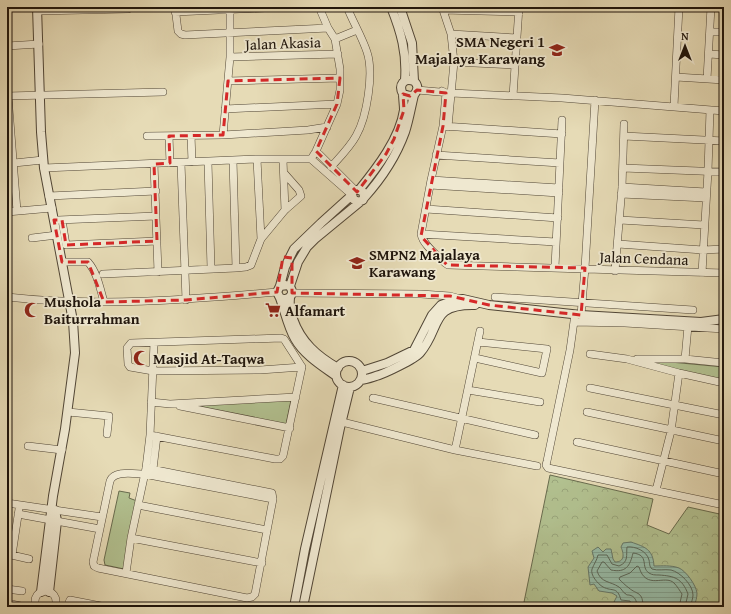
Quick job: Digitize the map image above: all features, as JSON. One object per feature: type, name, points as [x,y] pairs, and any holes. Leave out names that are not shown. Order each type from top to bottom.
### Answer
[{"type":"street","points":[[285,7],[175,9],[178,31],[185,36],[328,28]]},
{"type":"street","points":[[311,158],[316,151],[337,104],[340,90],[340,69],[335,39],[328,28],[319,7]]},
{"type":"street","points":[[332,167],[356,136],[362,122],[369,85],[369,64],[367,53],[347,7]]},
{"type":"street","points":[[338,368],[318,355],[300,335],[289,306],[291,292],[298,262],[307,247],[362,200],[377,184],[392,162],[405,131],[416,88],[412,47],[401,21],[391,7]]},
{"type":"street","points":[[400,7],[405,52],[405,80],[401,85],[404,110],[394,139],[386,154],[355,192],[294,250],[285,267],[279,292],[288,325],[295,340],[307,354],[336,376],[340,383],[347,386],[358,383],[361,380],[377,376],[417,356],[430,336],[441,314],[451,307],[465,305],[489,305]]},
{"type":"street","points":[[674,106],[679,7]]},
{"type":"street","points":[[707,79],[711,7]]},
{"type":"street","points":[[128,9],[38,9],[40,95],[44,164],[52,208],[58,220],[66,245],[157,240]]},
{"type":"street","points":[[223,135],[230,57],[230,9]]},
{"type":"street","points":[[513,96],[519,9],[443,9],[451,34],[454,62],[448,93],[445,127],[436,155],[421,234],[556,242]]},
{"type":"street","points":[[335,39],[357,30]]},
{"type":"street","points":[[710,32],[724,32]]},
{"type":"street","points":[[451,34],[517,38]]},
{"type":"street","points":[[7,46],[39,44]]},
{"type":"street","name":"Jalan Akasia","points":[[230,57],[338,54]]},
{"type":"street","points":[[709,54],[724,55]]},
{"type":"street","points":[[454,62],[515,65]]},
{"type":"street","points":[[676,77],[724,80]]},
{"type":"street","points":[[228,81],[340,78]]},
{"type":"street","points":[[405,80],[412,80],[416,88]]},
{"type":"street","points":[[416,88],[438,89],[448,93],[595,100],[724,111]]},
{"type":"street","points":[[403,94],[410,96],[416,88]]},
{"type":"street","points":[[17,211],[11,183],[14,163],[9,122],[8,96],[163,92]]},
{"type":"street","points":[[595,100],[582,303],[577,317],[546,466],[548,468],[724,505]]},
{"type":"street","points":[[225,109],[337,104]]},
{"type":"street","points":[[702,273],[710,110]]},
{"type":"street","points":[[555,267],[562,120]]},
{"type":"street","points":[[615,271],[622,191],[624,124]]},
{"type":"street","points":[[147,136],[223,135],[308,130],[327,127]]},
{"type":"street","points":[[445,127],[562,134]]},
{"type":"street","points":[[191,135],[192,162]]},
{"type":"street","points":[[169,136],[170,163]]},
{"type":"street","points":[[624,136],[724,141]]},
{"type":"street","points":[[316,151],[355,192],[354,201],[362,200]]},
{"type":"street","points":[[436,155],[560,163]]},
{"type":"street","points":[[14,163],[154,164],[311,158],[355,192]]},
{"type":"street","points":[[257,159],[261,240]]},
{"type":"street","points":[[233,160],[236,268]]},
{"type":"street","points":[[283,160],[285,210]]},
{"type":"street","points":[[208,162],[211,268]]},
{"type":"street","points":[[181,163],[186,300]]},
{"type":"street","points":[[154,164],[158,272]]},
{"type":"street","points":[[623,168],[724,172]]},
{"type":"street","points":[[103,274],[236,268],[251,265],[261,240],[285,210],[300,198],[301,195],[299,190],[284,173]]},
{"type":"street","points":[[430,182],[559,190]]},
{"type":"street","points":[[49,196],[156,191]]},
{"type":"street","points":[[622,191],[706,195]]},
{"type":"street","points":[[7,212],[52,208]]},
{"type":"street","points":[[426,209],[558,218]]},
{"type":"street","points":[[58,220],[156,216]]},
{"type":"street","points":[[45,592],[54,521],[53,496],[68,412],[75,344],[73,321],[68,301],[57,235],[58,220]]},
{"type":"street","points":[[620,220],[704,225]]},
{"type":"street","name":"Jalan Cendana","points":[[421,234],[426,244],[448,265],[555,267],[615,271],[724,274]]},
{"type":"street","points":[[32,238],[57,235]]},
{"type":"street","points":[[618,244],[703,250],[724,249]]},
{"type":"street","points":[[62,262],[88,262],[93,268],[104,302]]},
{"type":"street","points":[[7,297],[104,302],[186,300],[279,292],[285,284],[291,292]]},
{"type":"street","points":[[279,292],[285,300],[291,292]]},
{"type":"street","points":[[291,292],[421,294],[450,296],[489,305],[577,317],[724,329]]},
{"type":"street","points":[[495,297],[693,310]]},
{"type":"street","points":[[362,371],[387,363],[414,350],[432,315],[441,305],[463,299]]},
{"type":"street","points":[[577,317],[701,322],[724,320]]},
{"type":"street","points":[[686,359],[688,326]]},
{"type":"street","points":[[455,450],[480,330]]},
{"type":"street","points":[[153,436],[280,459],[283,456],[290,428],[302,367],[284,339],[281,338],[131,343],[127,348],[128,364],[130,367],[153,371],[260,370],[302,367]]},
{"type":"street","points":[[475,358],[542,373],[547,349],[478,342]]},
{"type":"street","points":[[126,573],[131,538],[138,505],[148,470],[153,436],[151,402],[154,343]]},
{"type":"street","points":[[590,354],[627,359],[724,383]]},
{"type":"street","points":[[627,359],[686,359],[724,364]]},
{"type":"street","points":[[336,376],[338,368],[344,362],[353,361],[358,364],[362,371],[361,380]]},
{"type":"street","points":[[656,490],[671,431],[679,373]]},
{"type":"street","points":[[303,607],[342,422],[347,386]]},
{"type":"street","points":[[294,607],[305,549],[347,386]]},
{"type":"street","points":[[590,388],[724,415]]},
{"type":"street","points":[[468,390],[540,402]]},
{"type":"street","points":[[170,404],[296,397]]},
{"type":"street","points":[[373,398],[535,435]]},
{"type":"street","points":[[151,402],[170,404],[290,428]]},
{"type":"street","points":[[68,412],[108,416],[108,434]]},
{"type":"street","points":[[587,412],[724,441]]},
{"type":"street","points":[[342,422],[455,450],[536,466]]},
{"type":"street","points":[[577,442],[724,474]]},
{"type":"street","points":[[28,446],[62,450]]},
{"type":"street","points":[[148,470],[272,499],[262,563],[255,594],[247,598],[94,566],[93,562],[111,477],[115,475],[148,470]]},
{"type":"street","points":[[7,504],[102,517]]},
{"type":"street","points":[[19,505],[9,554],[30,559]]},
{"type":"street","points":[[138,505],[267,530]]},
{"type":"street","points":[[18,514],[100,529]]},
{"type":"street","points":[[131,538],[262,563]]},
{"type":"street","points":[[299,582],[308,583]]},
{"type":"street","points":[[22,591],[10,589],[9,604],[25,607]]},
{"type":"street","points":[[36,607],[34,603],[36,596],[45,592]]},
{"type":"street","points":[[45,592],[56,599],[55,607]]},
{"type":"street","points":[[67,607],[70,600],[106,607]]},
{"type":"highlighted area","points":[[340,78],[337,104],[316,151],[357,192],[386,154],[394,139],[404,110],[403,94],[410,96],[417,90],[446,93],[443,126],[421,236],[447,265],[585,268],[581,315],[489,305],[450,296],[292,293],[292,258],[283,257],[277,292],[186,300],[104,302],[88,262],[62,262],[54,220],[62,220],[66,245],[157,241],[154,164],[170,163],[169,136],[223,135],[228,81]]},
{"type":"green space","points":[[644,362],[670,362],[724,367],[724,381]]},
{"type":"green space","points":[[291,400],[286,424],[182,405]]},
{"type":"green space","points":[[550,475],[653,499],[647,525],[669,534],[688,507],[724,515],[724,589],[720,607],[523,607]]},
{"type":"green space","points":[[119,491],[130,493],[129,498],[137,501],[124,569],[105,565],[104,560]]},
{"type":"water","points":[[631,542],[644,547],[650,552],[654,566],[673,566],[679,568],[688,575],[693,582],[697,593],[697,598],[692,607],[628,607],[628,604],[618,604],[614,602],[617,596],[612,593],[599,591],[594,584],[590,585],[588,567],[594,558],[592,551],[598,547],[603,552],[606,549],[611,549],[613,559],[615,562],[618,562],[621,561],[623,557],[621,547],[623,543]]},
{"type":"waterway","points":[[71,604],[86,607]]},
{"type":"place","name":"SMA Negeri 1 Majalaya Karawang","points":[[557,50]]},
{"type":"place","name":"SMPN2 Majalaya Karawang","points":[[357,263]]},
{"type":"place","name":"Mushola Baiturrahman","points":[[32,310]]},
{"type":"place","name":"Alfamart","points":[[273,310]]},
{"type":"place","name":"Masjid At-Taqwa","points":[[141,358]]}]
